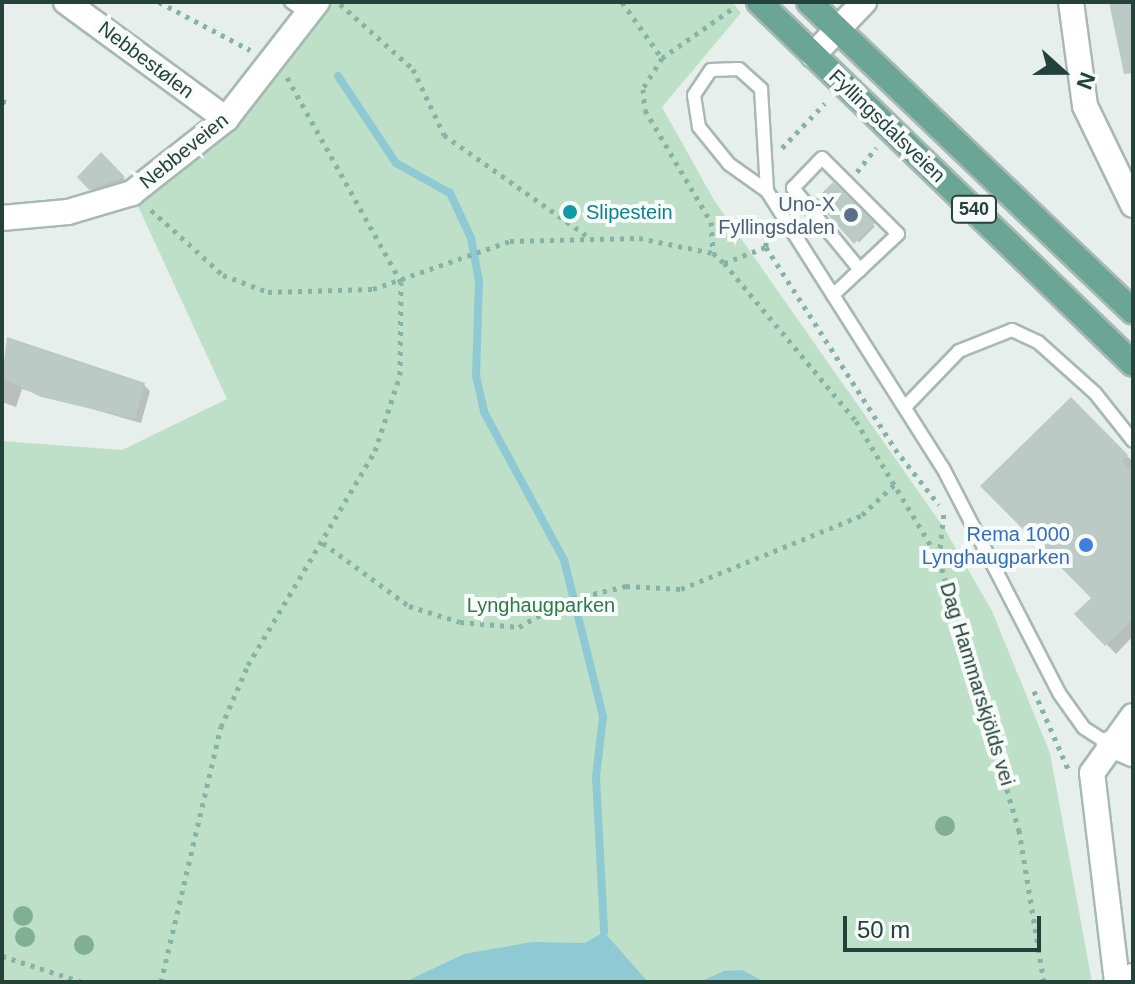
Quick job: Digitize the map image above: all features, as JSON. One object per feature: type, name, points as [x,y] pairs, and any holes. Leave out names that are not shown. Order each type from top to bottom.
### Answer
[{"type":"main road","name":"540","points":[[759,2],[813,55]]},
{"type":"main road","name":"540","points":[[809,2],[838,30]]},
{"type":"main road","name":"Fyllingsdalsveien","points":[[838,30],[1133,312]]},
{"type":"main road","name":"Fyllingsdalsveien","points":[[813,55],[1133,364]]},
{"type":"street","name":"Nebbestølen","points":[[66,2],[226,119]]},
{"type":"street","points":[[813,55],[864,2]]},
{"type":"street","points":[[1076,4],[1073,26],[1085,106],[1133,205]]},
{"type":"street","name":"Nebbeveien","points":[[2,218],[68,212],[132,193],[226,119],[305,6]]},
{"type":"street","points":[[1117,982],[1092,773],[1109,744],[1133,716]]},
{"type":"street","points":[[1109,744],[1133,754]]},
{"type":"street","points":[[1130,982],[1133,976]]},
{"type":"lane","points":[[767,191],[761,89],[739,69],[711,70],[694,95],[699,127],[729,164],[767,191],[905,407],[987,545],[1059,693],[1084,728],[1109,744]]},
{"type":"lane","points":[[833,295],[860,270],[898,234],[822,158],[793,188],[860,270]]},
{"type":"lane","points":[[905,407],[959,351],[1012,330],[1038,342],[1095,393],[1133,441]]},
{"type":"path","points":[[159,2],[252,52]]},
{"type":"path","points":[[622,2],[662,58]]},
{"type":"path","points":[[132,193],[200,257],[244,287],[323,296],[401,282],[489,248],[588,236],[713,253],[711,222],[645,110],[643,89],[662,58],[741,2]]},
{"type":"path","points":[[339,3],[413,69],[444,135],[588,236]]},
{"type":"path","points":[[161,982],[221,727],[248,665],[323,543],[395,401],[401,282],[287,77]]},
{"type":"path","points":[[848,184],[876,147]]},
{"type":"path","points":[[724,263],[766,247],[895,449],[951,524]]},
{"type":"path","name":"Dag Hammarskjölds vei","points":[[713,253],[856,421],[939,559],[1019,830],[1044,982]]},
{"type":"path","points":[[323,543],[388,594],[449,619],[519,627],[564,601],[587,598],[626,586],[681,589],[862,515],[896,483]]},
{"type":"path","points":[[939,559],[944,512]]},
{"type":"path","points":[[1028,675],[1065,771],[1092,773]]},
{"type":"path","points":[[2,956],[82,982]]},
{"type":"green space","name":"Lynghaugparken","points":[[317,2],[732,2],[741,13],[662,107],[714,200],[944,528],[992,611],[1050,753],[1092,982],[2,982],[2,441],[122,450],[227,399],[132,193],[182,157]]},
{"type":"water","points":[[604,932],[648,982],[405,982],[464,954],[532,942],[585,943]]},
{"type":"water","points":[[742,970],[765,982],[699,982],[724,971]]},
{"type":"building","points":[[1109,2],[1133,2],[1133,73],[1124,74]]},
{"type":"building","points":[[101,152],[125,177],[89,190],[77,177]]},
{"type":"building","points":[[833,182],[875,223],[854,244],[815,200]]},
{"type":"building","points":[[7,337],[145,383],[135,419],[41,397],[2,378]]},
{"type":"building","name":"Rema 1000 Lynghaugparken","points":[[1071,397],[1128,455],[1122,462],[1133,474],[1133,619],[1105,646],[1074,614],[1091,598],[980,486]]},
{"type":"waterway","points":[[338,76],[396,163],[450,193],[471,238],[479,281],[476,376],[484,412],[564,560],[603,717],[596,777],[604,932]]},
{"type":"place","name":"Slipestein","points":[[570,212]]},
{"type":"place","name":"Uno-X Fyllingsdalen","points":[[851,215]]},
{"type":"place","name":"Rema 1000 Lynghaugparken","points":[[1086,545]]}]
